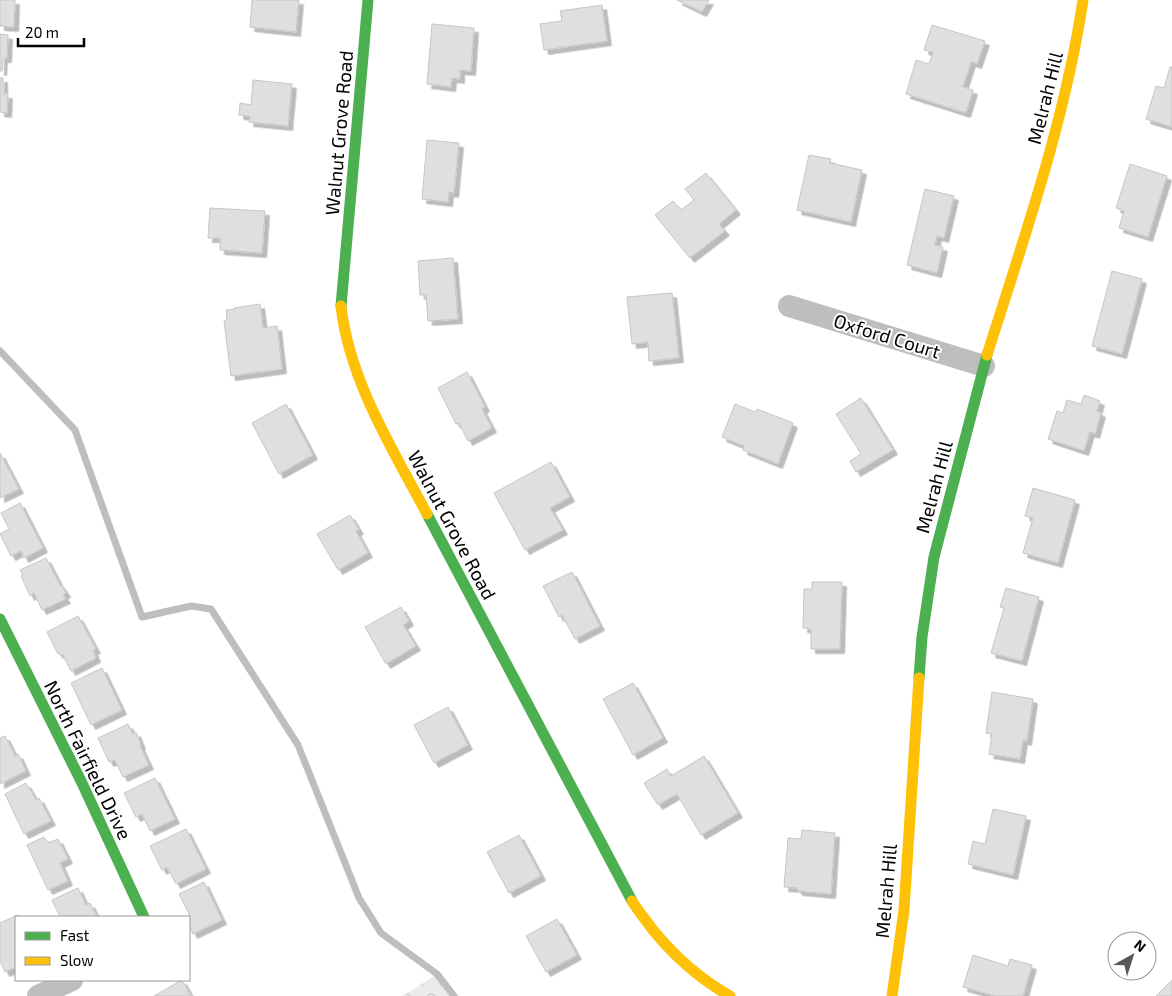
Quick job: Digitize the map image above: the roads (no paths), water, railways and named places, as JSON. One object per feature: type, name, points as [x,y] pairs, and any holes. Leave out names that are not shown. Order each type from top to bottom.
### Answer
[{"type":"street","name":"Walnut Grove Road","points":[[368,0],[341,301],[344,330],[355,367],[371,406],[390,444],[636,908],[658,936],[685,965],[704,981],[730,996]]},
{"type":"street","name":"Melrah Hill","points":[[892,996],[904,910],[922,637],[934,556],[984,366],[1035,202],[1067,85],[1083,0]]},
{"type":"street","name":"Oxford Court","points":[[789,306],[984,366]]},
{"type":"street","name":"North Fairfield Drive","points":[[0,619],[82,783],[144,916]]},
{"type":"street","points":[[38,996],[70,981]]},
{"type":"waterway","points":[[0,351],[75,430],[142,617],[191,606],[211,609],[298,745],[359,898],[381,933],[437,974],[454,996]]}]
